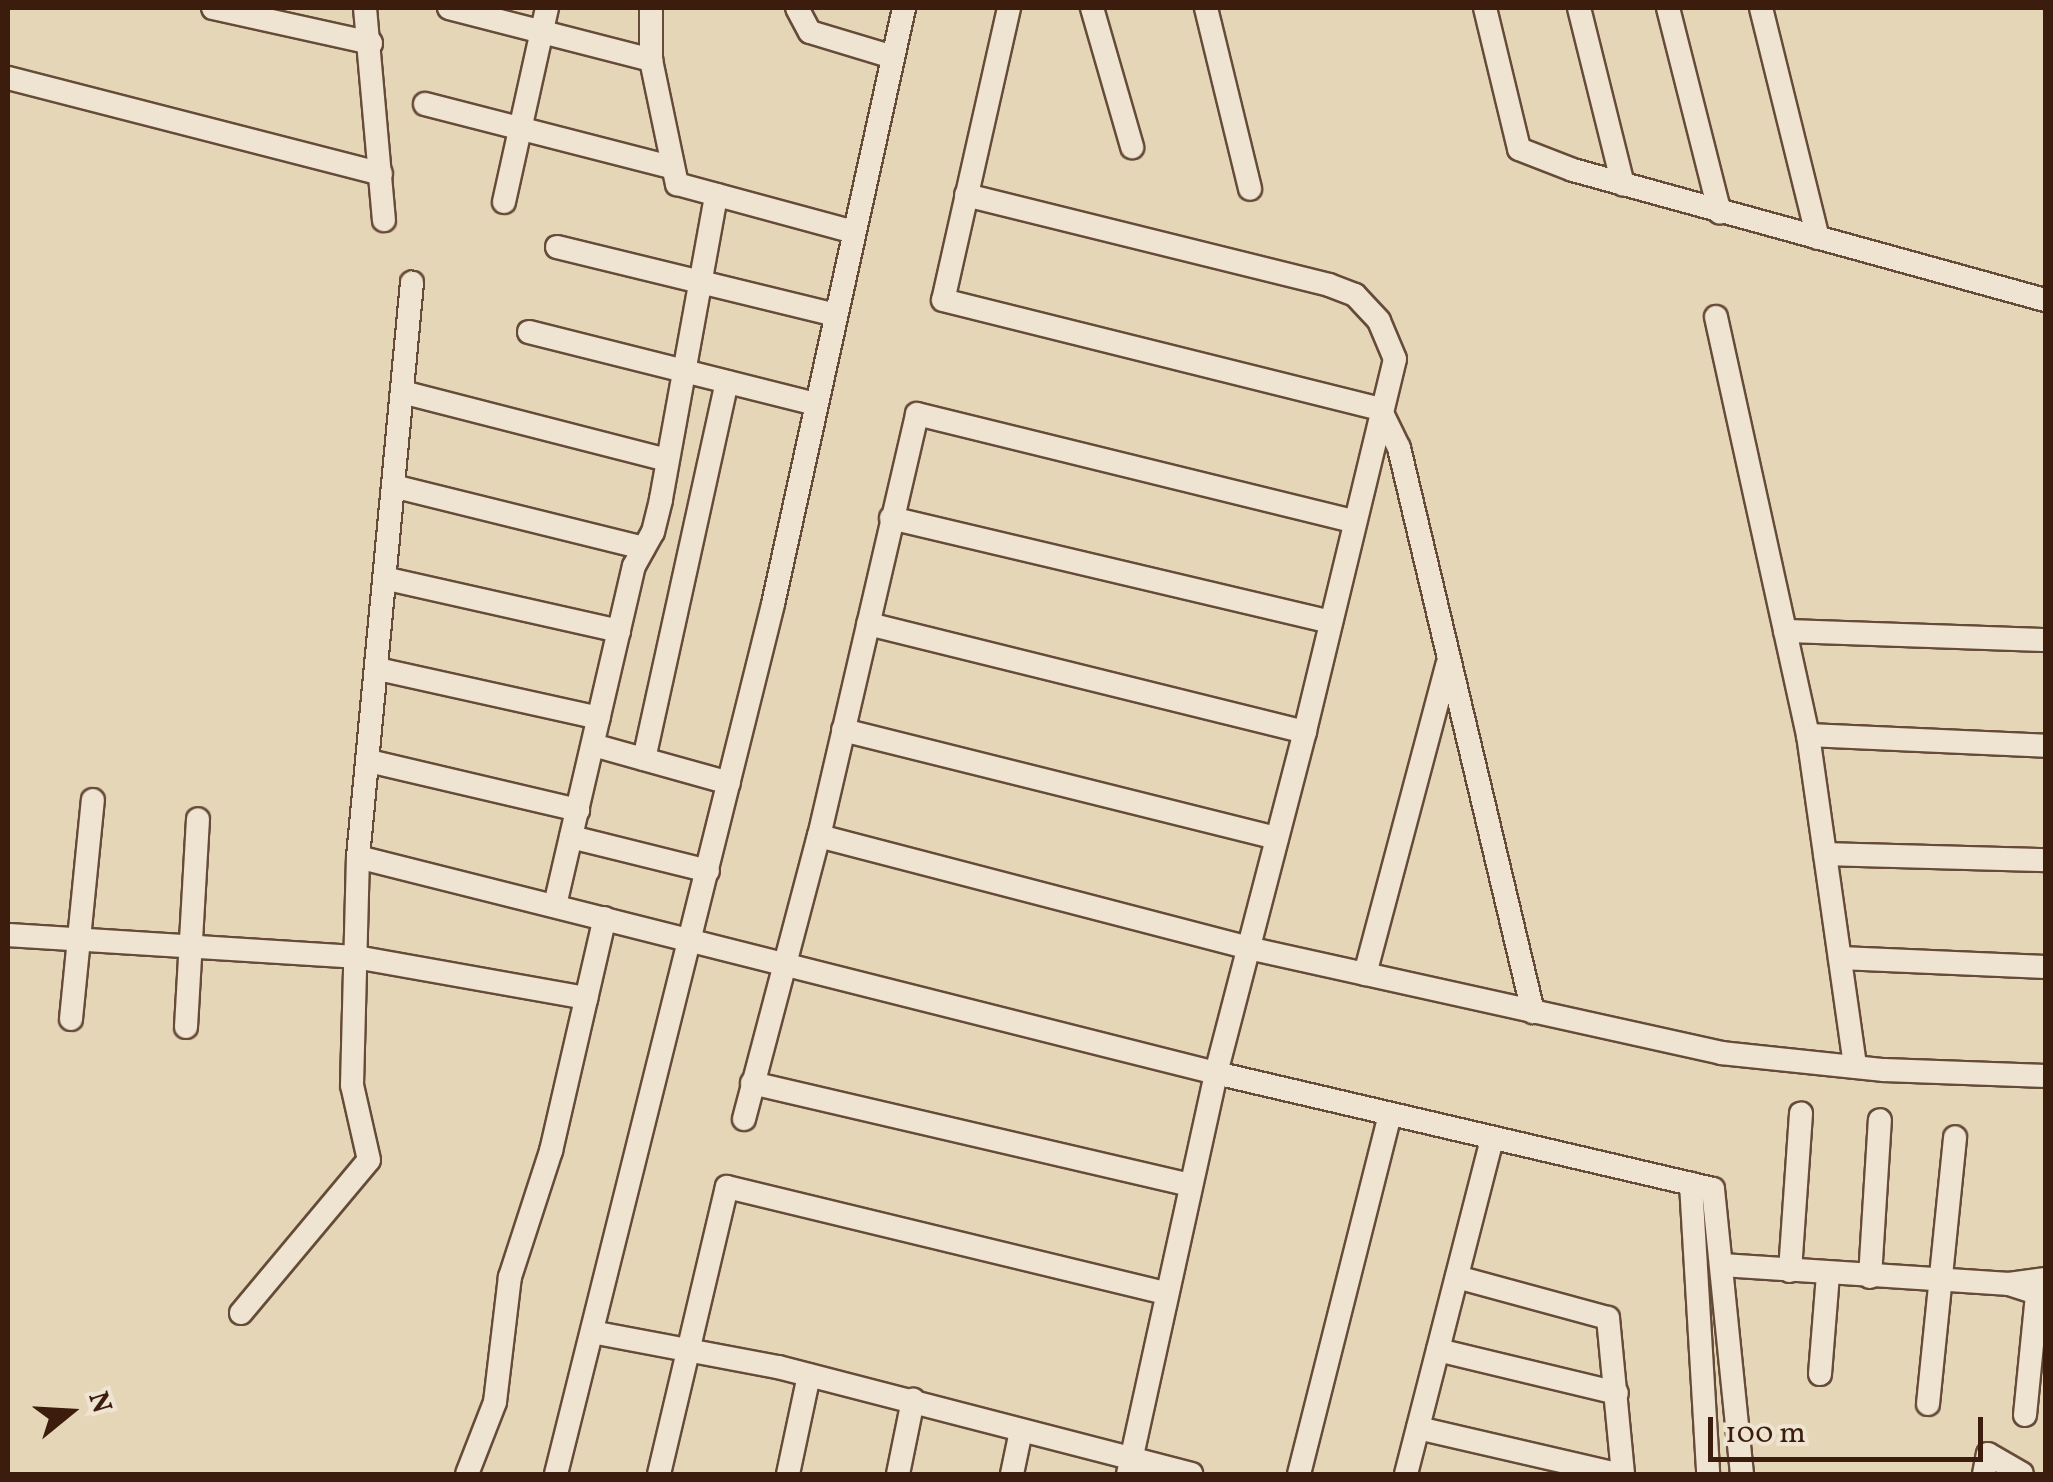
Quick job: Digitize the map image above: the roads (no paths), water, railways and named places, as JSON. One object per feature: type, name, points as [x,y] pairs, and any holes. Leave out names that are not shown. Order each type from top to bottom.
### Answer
[{"type":"street","points":[[213,8],[371,43]]},
{"type":"street","points":[[366,8],[384,220]]},
{"type":"street","points":[[449,8],[651,60]]},
{"type":"street","points":[[504,202],[548,8]]},
{"type":"street","points":[[651,8],[651,60],[670,167],[677,184],[854,232]]},
{"type":"street","points":[[797,8],[810,32],[893,57]]},
{"type":"street","points":[[810,32],[816,8]]},
{"type":"street","points":[[556,1474],[730,783],[904,8]]},
{"type":"street","points":[[1009,8],[943,300],[1380,409]]},
{"type":"street","points":[[1092,8],[1132,147]]},
{"type":"street","points":[[1206,8],[1250,188]]},
{"type":"street","points":[[1487,8],[1518,149],[1720,212],[2046,300]]},
{"type":"street","points":[[1579,8],[1623,184]]},
{"type":"street","points":[[1668,8],[1720,212]]},
{"type":"street","points":[[1761,8],[1818,238]]},
{"type":"street","points":[[8,78],[381,174]]},
{"type":"street","points":[[425,104],[670,167]]},
{"type":"street","points":[[555,905],[619,631],[667,460],[716,195]]},
{"type":"street","points":[[966,195],[1356,295],[1392,346],[1332,622],[1216,1073],[1129,1468]]},
{"type":"street","points":[[556,247],[836,315]]},
{"type":"street","points":[[242,1313],[369,1160],[352,1085],[358,857],[406,393],[412,283]]},
{"type":"street","points":[[1716,316],[1808,735],[1856,1067]]},
{"type":"street","points":[[529,332],[816,404]]},
{"type":"street","points":[[644,759],[726,382]]},
{"type":"street","points":[[406,393],[667,460]]},
{"type":"street","points":[[1380,409],[1399,448],[1534,1012]]},
{"type":"street","points":[[744,1119],[819,836],[917,414],[1354,520]]},
{"type":"street","points":[[397,487],[644,548]]},
{"type":"street","points":[[891,518],[1332,622]]},
{"type":"street","points":[[388,578],[619,631]]},
{"type":"street","points":[[868,624],[1304,732]]},
{"type":"street","points":[[1785,631],[2046,640]]},
{"type":"street","points":[[1365,974],[1448,661]]},
{"type":"street","points":[[378,669],[599,718]]},
{"type":"street","points":[[843,730],[1277,838]]},
{"type":"street","points":[[1808,735],[2046,746]]},
{"type":"street","points":[[592,745],[730,783]]},
{"type":"street","points":[[369,761],[578,810]]},
{"type":"street","points":[[71,1019],[93,800]]},
{"type":"street","points":[[186,1027],[198,818]]},
{"type":"street","points":[[819,836],[1248,948],[1721,1053],[1856,1067],[2046,1076]]},
{"type":"street","points":[[571,838],[708,870]]},
{"type":"street","points":[[1825,854],[2046,860]]},
{"type":"street","points":[[358,857],[1216,1073],[1713,1189],[1718,1200],[1742,1474]]},
{"type":"street","points":[[467,1474],[495,1402],[510,1277],[550,1151],[605,918]]},
{"type":"street","points":[[8,935],[356,957],[586,998]]},
{"type":"street","points":[[1840,958],[2046,966]]},
{"type":"street","points":[[752,1084],[1190,1185]]},
{"type":"street","points":[[1790,1270],[1800,1113]]},
{"type":"street","points":[[1300,1474],[1390,1114]]},
{"type":"street","points":[[1870,1277],[1880,1120]]},
{"type":"street","points":[[1928,1404],[1955,1137]]},
{"type":"street","points":[[1406,1474],[1492,1138]]},
{"type":"street","points":[[1691,1184],[1708,1474]]},
{"type":"street","points":[[659,1474],[728,1187],[1165,1292]]},
{"type":"street","points":[[1722,1264],[2009,1284],[2043,1290],[2025,1415]]},
{"type":"street","points":[[1820,1374],[1828,1274]]},
{"type":"street","points":[[1418,1428],[1621,1474],[1608,1318],[1457,1276]]},
{"type":"street","points":[[592,1332],[913,1400],[1021,1430],[1129,1468],[1191,1474]]},
{"type":"street","points":[[1438,1350],[1617,1393]]},
{"type":"street","points":[[788,1474],[809,1375]]},
{"type":"street","points":[[898,1474],[913,1400]]},
{"type":"street","points":[[1012,1474],[1021,1430]]},
{"type":"street","points":[[1984,1474],[1988,1454],[2022,1474]]}]
